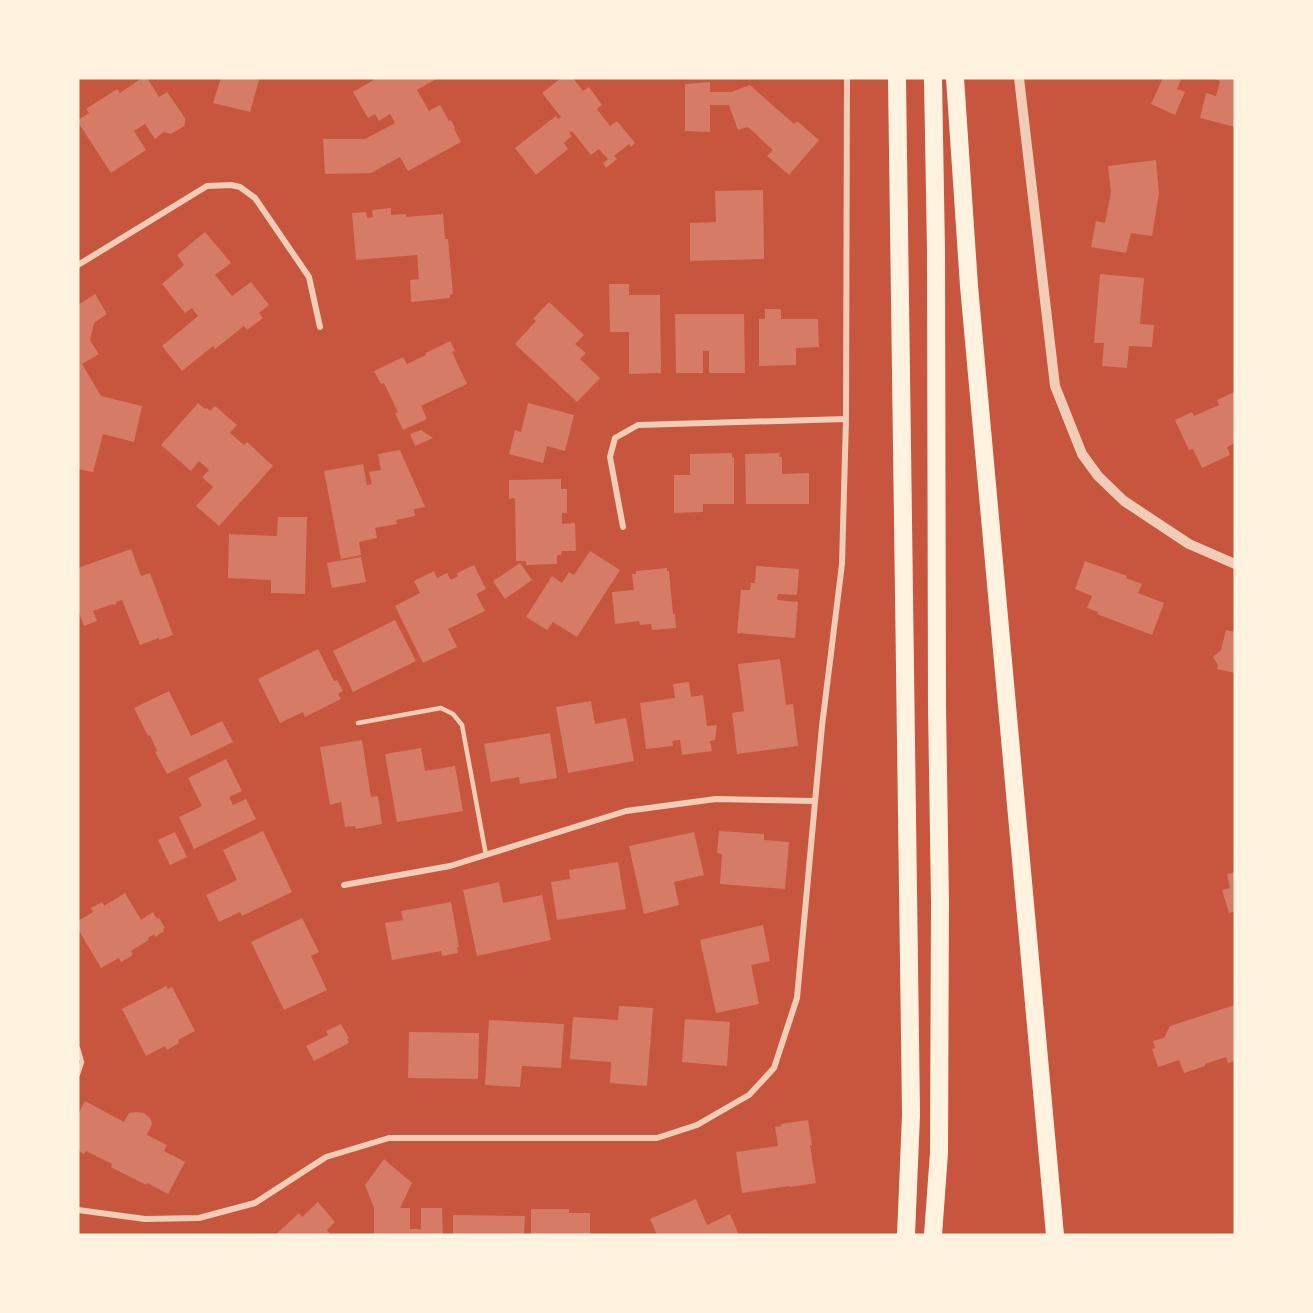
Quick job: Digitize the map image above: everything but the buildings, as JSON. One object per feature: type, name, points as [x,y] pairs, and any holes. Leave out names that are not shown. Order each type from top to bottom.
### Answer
[{"type":"highway","points":[[897,78],[911,1115],[906,1235]]},
{"type":"highway","points":[[933,78],[940,902],[939,1153],[933,1235]]},
{"type":"highway","points":[[955,78],[969,286],[1054,1235]]},
{"type":"street","points":[[78,1210],[145,1219],[199,1218],[255,1203],[327,1157],[389,1138],[657,1138],[697,1125],[749,1095],[774,1068],[797,998],[822,726],[842,564],[846,419],[847,78]]},
{"type":"street","points":[[1019,78],[1055,386],[1082,454],[1098,476],[1124,501],[1189,544],[1235,564]]},
{"type":"street","points":[[78,265],[207,186],[240,187],[255,198],[309,277],[320,327]]},
{"type":"street","points":[[623,526],[610,457],[615,438],[638,425],[846,419]]},
{"type":"street","points":[[344,885],[450,866],[626,811],[716,799],[815,801]]},
{"type":"lane","points":[[358,723],[441,708],[453,714],[462,725],[486,855]]},
{"type":"lane","points":[[78,1048],[82,1062],[78,1074]]}]
